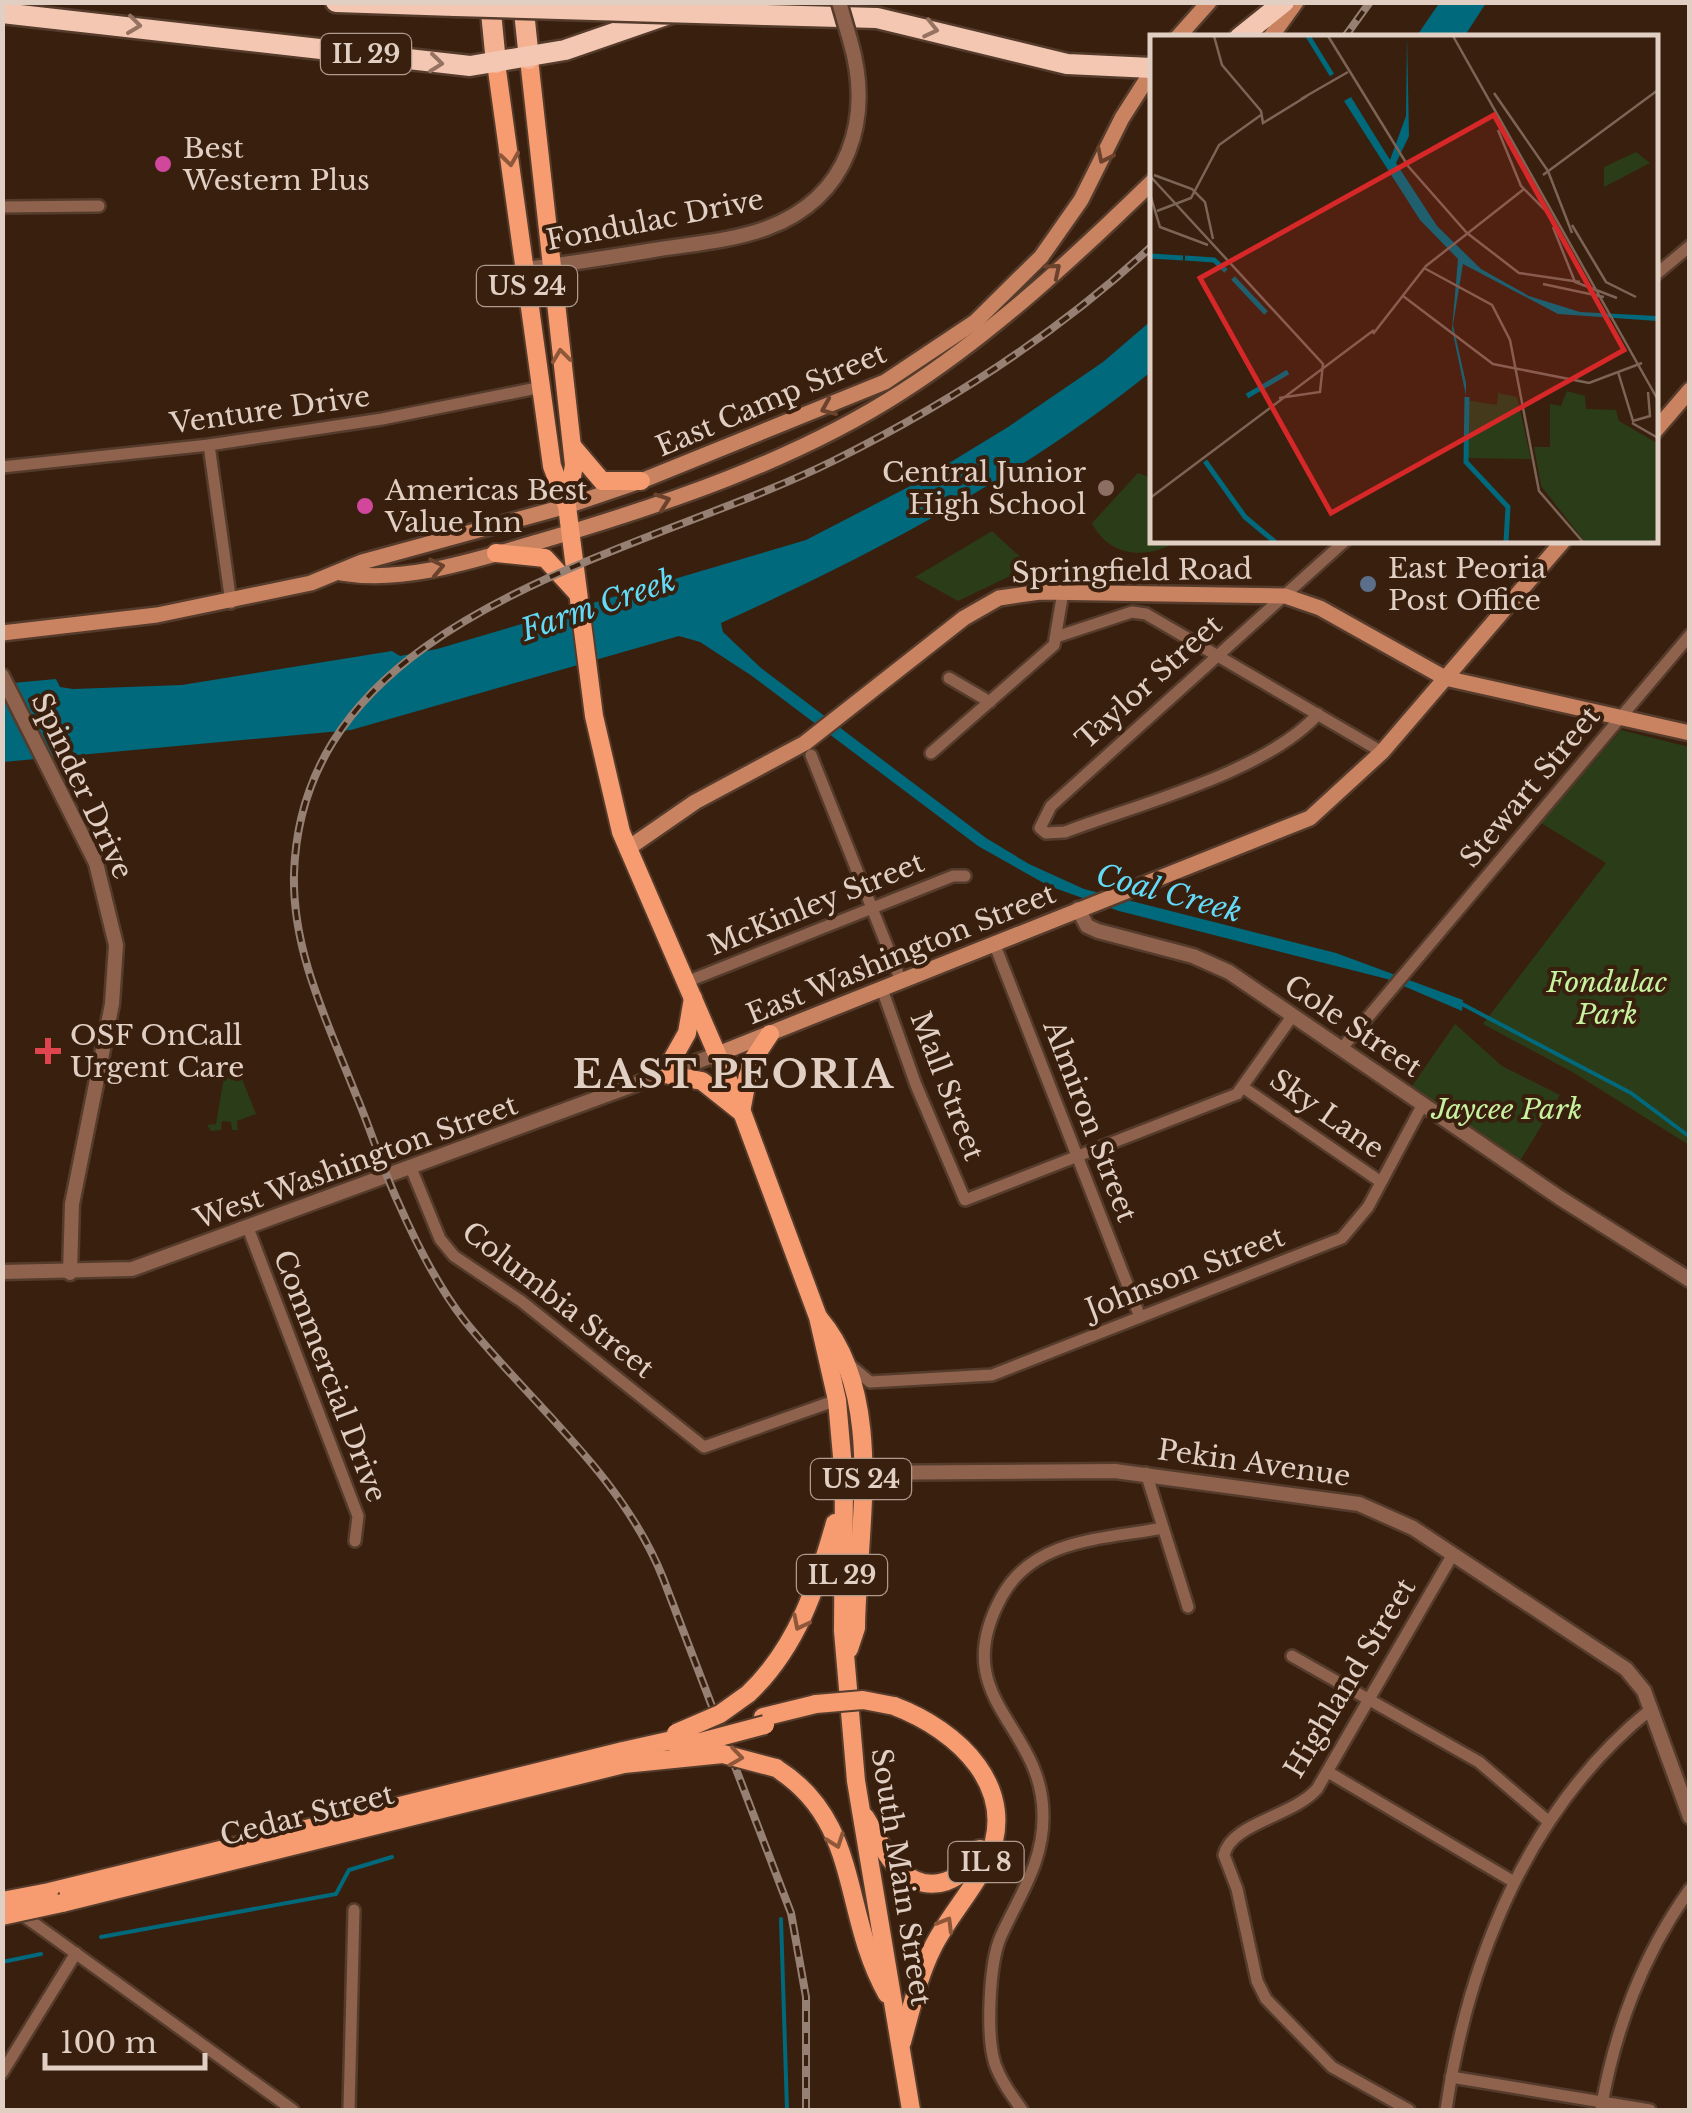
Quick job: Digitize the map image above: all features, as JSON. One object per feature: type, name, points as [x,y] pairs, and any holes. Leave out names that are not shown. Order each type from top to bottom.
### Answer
[{"type":"highway","points":[[336,2],[877,18],[1067,64],[1147,69]]},
{"type":"highway","name":"US 24","points":[[490,2],[496,63]]},
{"type":"highway","name":"US 24","points":[[523,2],[529,59]]},
{"type":"highway","points":[[496,63],[529,59],[704,2]]},
{"type":"highway","points":[[1243,35],[1284,2]]},
{"type":"highway","name":"IL 29","points":[[2,13],[430,62],[496,63]]},
{"type":"main road","points":[[1180,35],[1209,2]]},
{"type":"main road","points":[[1272,35],[1296,2]]},
{"type":"main road","name":"US 24","points":[[529,59],[574,465],[567,506]]},
{"type":"main road","name":"US 24","points":[[496,63],[552,466],[567,506],[571,532],[599,749],[627,849],[718,1054]]},
{"type":"main road","name":"East Camp Street","points":[[341,573],[362,562],[567,506],[641,481],[885,382],[962,332],[1022,278],[1058,236],[1147,69]]},
{"type":"main road","name":"East Camp Street","points":[[341,573],[376,579],[571,532],[738,472],[896,396],[955,354],[1150,184]]},
{"type":"main road","points":[[1657,428],[1690,390]]},
{"type":"main road","points":[[572,445],[602,481],[641,481]]},
{"type":"main road","name":"East Washington Street","points":[[718,1054],[1310,818],[1382,752],[1562,542]]},
{"type":"main road","points":[[496,553],[545,558],[579,594]]},
{"type":"main road","points":[[2,633],[231,603],[341,573]]},
{"type":"main road","name":"Springfield Road","points":[[627,849],[695,802],[822,731],[982,606],[1014,594],[1282,596],[1312,604],[1445,678],[1690,734]]},
{"type":"main road","points":[[689,990],[687,1033],[664,1074],[702,1081],[742,1112],[750,1064],[770,1034]]},
{"type":"main road","name":"South Main Street","points":[[718,1054],[818,1318],[837,1400],[853,1474],[856,1628],[848,1651]]},
{"type":"main road","name":"South Main Street","points":[[818,1318],[841,1344],[861,1421],[865,1459],[842,1498],[843,1631],[861,1810],[911,2110]]},
{"type":"main road","name":"IL 8","points":[[624,1758],[708,1720],[748,1694],[776,1664],[804,1616],[842,1498]]},
{"type":"main road","name":"IL 8","points":[[624,1758],[817,1708],[893,1711],[936,1725],[966,1750],[991,1788],[996,1823],[986,1863],[931,1950],[900,2048]]},
{"type":"main road","name":"IL 8","points":[[861,1810],[899,1870],[921,1882],[942,1884],[963,1874],[982,1843],[985,1804],[968,1767],[940,1739],[893,1711]]},
{"type":"main road","points":[[624,1758],[723,1754],[776,1768],[814,1797],[840,1849],[867,1959],[893,2004]]},
{"type":"main road","name":"Cedar Street","points":[[2,1916],[55,1897],[624,1758]]},
{"type":"main road","name":"Cedar Street","points":[[2,1901],[55,1897]]},
{"type":"street","name":"Fondulac Drive","points":[[525,269],[745,234],[795,215],[836,175],[855,134],[861,92],[839,2]]},
{"type":"street","points":[[2,207],[99,206]]},
{"type":"street","points":[[1657,274],[1690,246]]},
{"type":"street","name":"Venture Drive","points":[[2,467],[209,445],[382,420],[542,387]]},
{"type":"street","points":[[209,445],[231,603]]},
{"type":"street","name":"Taylor Street","points":[[1318,714],[1282,746],[1220,774],[1065,832],[1046,833],[1040,828],[1051,806],[1344,542]]},
{"type":"street","points":[[932,753],[1054,645],[1059,636],[1063,592]]},
{"type":"street","points":[[1059,636],[1140,612],[1382,752]]},
{"type":"street","name":"Stewart Street","points":[[1342,1048],[1690,635]]},
{"type":"street","name":"Spinder Drive","points":[[2,676],[107,894],[117,967],[72,1204],[70,1273]]},
{"type":"street","points":[[948,678],[990,702]]},
{"type":"street","points":[[811,755],[901,981]]},
{"type":"street","name":"McKinley Street","points":[[689,990],[872,908],[953,876],[965,876]]},
{"type":"street","name":"Cole Street","points":[[1086,906],[1088,926],[1098,932],[1216,964],[1690,1280]]},
{"type":"street","name":"Almiron Street","points":[[994,943],[1140,1317]]},
{"type":"street","name":"Mall Street","points":[[882,989],[916,1085],[966,1200],[1076,1157]]},
{"type":"street","points":[[1076,1157],[1228,1098],[1244,1088],[1293,1016]]},
{"type":"street","name":"West Washington Street","points":[[2,1272],[132,1269],[718,1054]]},
{"type":"street","name":"Sky Lane","points":[[1244,1088],[1381,1182]]},
{"type":"street","name":"Johnson Street","points":[[846,1359],[867,1380],[992,1375],[1342,1238],[1361,1219],[1423,1104]]},
{"type":"street","name":"Columbia Street","points":[[411,1168],[440,1240],[454,1256],[521,1301],[704,1447],[837,1400]]},
{"type":"street","name":"Commercial Drive","points":[[248,1228],[358,1516],[355,1542]]},
{"type":"street","points":[[861,1421],[868,1392],[894,1381]]},
{"type":"street","points":[[1146,1472],[1188,1607]]},
{"type":"street","name":"Pekin Avenue","points":[[853,1474],[1146,1472],[1359,1504],[1392,1516],[1618,1662],[1639,1683],[1690,1818]]},
{"type":"street","points":[[1022,2110],[1000,2076],[992,2052],[993,1962],[1038,1860],[1044,1819],[1040,1788],[1023,1744],[994,1702],[985,1676],[984,1649],[999,1600],[1020,1570],[1058,1548],[1163,1528]]},
{"type":"street","name":"Highland Street","points":[[1410,2110],[1332,2066],[1262,1994],[1237,1889],[1224,1860],[1226,1844],[1236,1833],[1303,1802],[1328,1772],[1453,1554]]},
{"type":"street","points":[[1292,1656],[1479,1762],[1549,1822]]},
{"type":"street","points":[[1446,2110],[1481,1962],[1514,1882],[1549,1822],[1596,1761],[1651,1709]]},
{"type":"street","points":[[1328,1772],[1514,1882]]},
{"type":"street","points":[[1602,2107],[1620,2032],[1644,1969],[1690,1889]]},
{"type":"street","points":[[2,1901],[293,2110]]},
{"type":"street","points":[[349,2110],[354,1910]]},
{"type":"street","points":[[2,2073],[76,1953]]},
{"type":"street","points":[[1451,2077],[1602,2107],[1650,2110]]},
{"type":"green space","points":[[1138,473],[1150,477],[1150,542],[1175,542],[1155,551],[1131,552],[1109,543],[1092,523]]},
{"type":"green space","points":[[992,531],[1043,578],[1008,577],[958,601],[915,577]]},
{"type":"green space","name":"Fondulac Park","points":[[1621,730],[1689,747],[1689,1145],[1574,1073],[1483,1024],[1606,863],[1541,823]]},
{"type":"green space","name":"Jaycee Park","points":[[1455,1024],[1502,1066],[1560,1095],[1520,1161],[1412,1086]]},
{"type":"green space","points":[[225,1071],[240,1074],[256,1114],[237,1121],[238,1130],[232,1130],[231,1122],[222,1121],[221,1130],[211,1131],[207,1125],[216,1124]]},
{"type":"water","points":[[1440,2],[1486,2],[1465,35],[1417,35]]},
{"type":"water","name":"Farm Creek","points":[[1150,322],[1150,373],[1102,409],[944,511],[834,570],[721,623],[723,632],[761,668],[986,838],[1029,864],[1084,889],[1336,953],[1463,1000],[1462,1011],[1387,979],[1119,911],[1049,886],[978,846],[752,676],[700,642],[679,636],[351,730],[3,762],[2,684],[56,679],[60,687],[73,689],[182,685],[392,651],[400,656],[437,649],[806,540],[918,482],[1103,362]]},
{"type":"waterway","name":"Coal Creek","points":[[1462,1004],[1631,1093],[1690,1137]]},
{"type":"waterway","points":[[101,1937],[336,1894],[349,1870],[392,1857]]},
{"type":"waterway","points":[[781,1919],[787,2110]]},
{"type":"waterway","points":[[2,1962],[41,1954]]},
{"type":"railway","points":[[1346,35],[1370,2]]},
{"type":"railway","points":[[806,2110],[806,1997],[791,1913],[663,1578],[624,1506],[574,1442],[464,1320],[420,1248],[387,1176],[314,987],[299,931],[294,874],[312,784],[355,711],[418,652],[496,604],[582,563],[756,495],[833,461],[918,416],[1040,337],[1150,248]]},
{"type":"place","name":"Best Western Plus","points":[[163,164]]},
{"type":"place","name":"Central Junior High School","points":[[1106,488]]},
{"type":"place","name":"Americas Best Value Inn","points":[[365,506]]},
{"type":"place","name":"East Peoria Post Office","points":[[1368,584]]},
{"type":"place","name":"OSF OnCall Urgent Care","points":[[48,1051]]},
{"type":"district","name":"EAST PEORIA","points":[[734,1074]]}]
